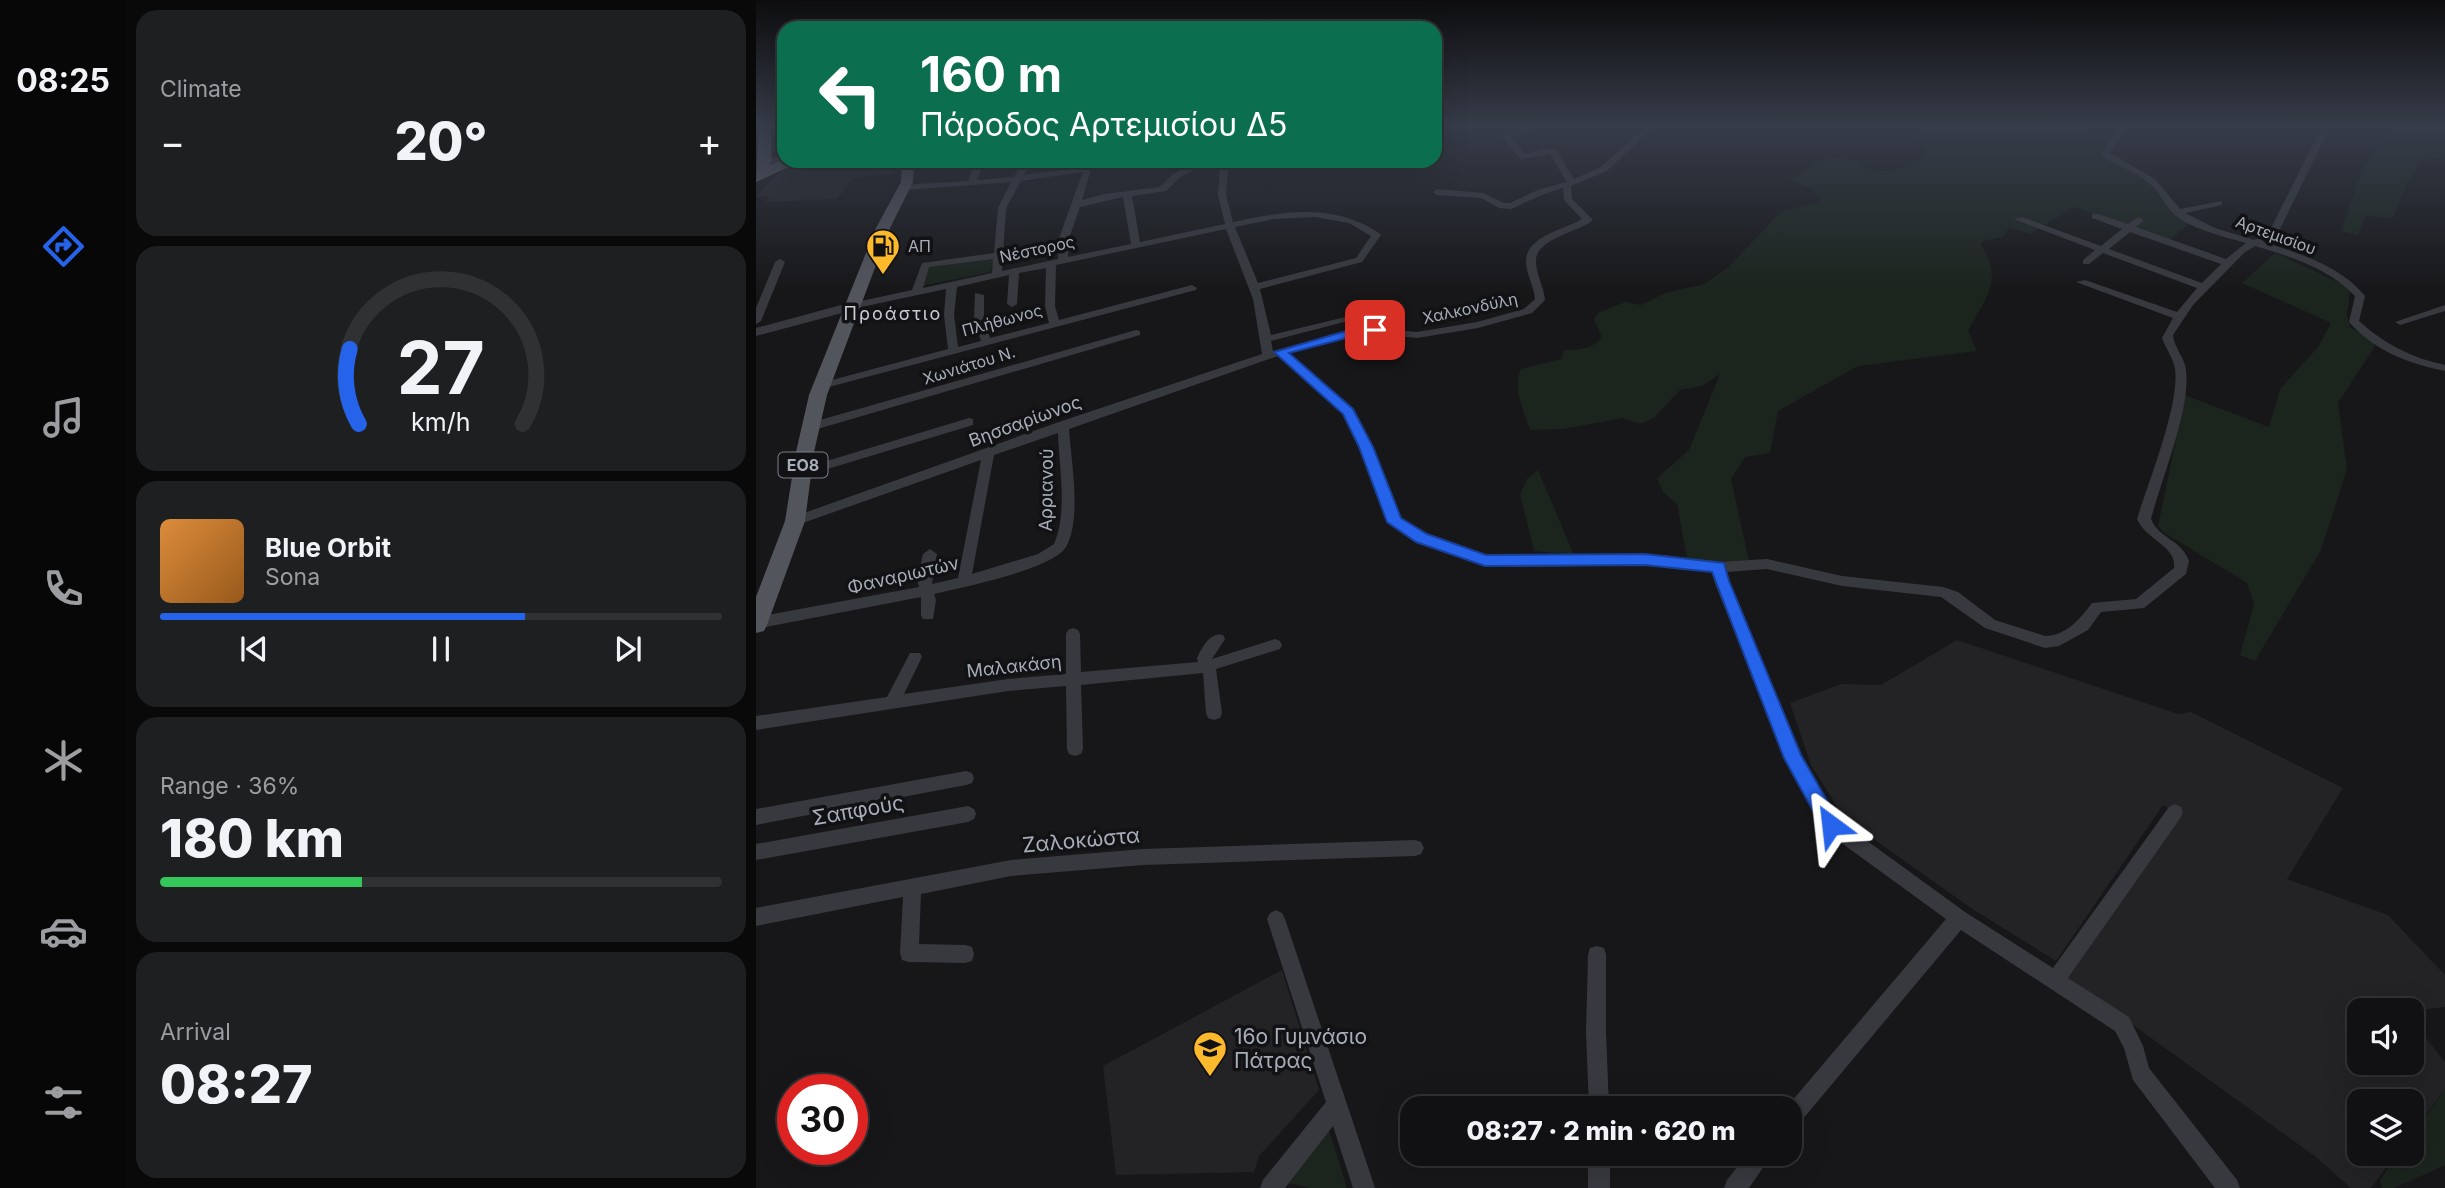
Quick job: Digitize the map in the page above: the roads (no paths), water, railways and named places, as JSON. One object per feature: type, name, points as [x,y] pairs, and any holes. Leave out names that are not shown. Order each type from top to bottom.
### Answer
[{"type":"main road","name":"ΕΟ8","points":[[896,200],[898,180]]},
{"type":"main road","name":"ΕΟ8","points":[[756,624],[795,521],[810,426],[821,386],[896,200],[907,180]]},
{"type":"street","points":[[905,187],[1004,180]]},
{"type":"street","points":[[997,274],[1002,208],[1016,180]]},
{"type":"street","points":[[1063,260],[1064,238],[1083,180]]},
{"type":"street","points":[[1074,205],[1164,188],[1172,180]]},
{"type":"street","points":[[1223,180],[1222,197],[1229,225],[1255,286],[1266,339],[1274,354],[1348,412],[1366,447],[1391,516],[1408,532],[1485,560],[1655,559],[1719,567],[1773,564],[1842,581],[1943,593],[1953,596],[1990,624],[2045,642],[2054,642],[2082,626],[2097,607],[2104,604],[2133,606],[2143,601],[2183,567],[2178,551],[2145,526],[2144,519],[2177,407],[2182,366],[2167,338],[2180,317],[2228,262],[2243,248],[2265,240],[2278,225],[2298,180]]},
{"type":"street","points":[[1437,192],[1483,196],[1502,206],[1511,206],[1541,192],[1576,180]]},
{"type":"street","name":"Αρτεμισίου","points":[[2151,180],[2176,212],[2194,223],[2256,243],[2349,282],[2360,296],[2354,322],[2360,328],[2404,355],[2445,368]]},
{"type":"street","name":"Χαλκονδύλη","points":[[1274,354],[1365,330],[1420,335],[1502,320],[1532,309],[1541,300],[1531,261],[1534,252],[1545,241],[1588,220],[1568,200],[1565,191],[1570,183]]},
{"type":"street","points":[[1127,193],[1136,244]]},
{"type":"street","points":[[2176,212],[2219,203]]},
{"type":"street","name":"Νέστορος","points":[[852,306],[1136,244],[1303,213],[1338,216],[1363,225],[1376,234],[1359,260],[1255,286]]},
{"type":"street","points":[[2095,216],[2228,262]]},
{"type":"street","points":[[2019,219],[2205,287]]},
{"type":"street","points":[[2086,262],[2139,220]]},
{"type":"street","points":[[917,290],[925,265],[999,256]]},
{"type":"street","points":[[756,321],[780,262]]},
{"type":"street","points":[[1051,262],[1050,306],[1054,323]]},
{"type":"street","points":[[1013,304],[1014,270]]},
{"type":"street","points":[[2081,282],[2180,317]]},
{"type":"street","points":[[953,283],[949,315],[953,350]]},
{"type":"street","name":"Πλήθωνος","points":[[821,386],[1192,288]]},
{"type":"street","points":[[979,295],[979,318],[986,341]]},
{"type":"street","points":[[756,332],[852,306]]},
{"type":"street","points":[[2400,322],[2445,308]]},
{"type":"street","points":[[1266,339],[1366,315]]},
{"type":"street","name":"Χωνιάτου Ν.","points":[[810,426],[1136,333]]},
{"type":"street","name":"Βησσαρίωνος","points":[[795,521],[1063,425],[1274,354]]},
{"type":"street","points":[[801,474],[969,422]]},
{"type":"street","name":"Αρριανού","points":[[1055,552],[1062,542],[1066,522],[1063,425]]},
{"type":"street","points":[[964,581],[989,452]]},
{"type":"street","name":"Φαναριωτών","points":[[756,624],[926,591],[1055,552]]},
{"type":"street","points":[[928,615],[929,600],[924,580],[930,554]]},
{"type":"street","points":[[1719,567],[1721,581],[1793,758],[1831,825],[1959,918],[2122,1024],[2133,1046],[2140,1073],[2229,1188]]},
{"type":"street","points":[[1073,634],[1075,749]]},
{"type":"street","points":[[1214,713],[1208,667],[1204,658],[1218,639]]},
{"type":"street","name":"Μαλακάση","points":[[756,723],[996,686],[1208,667],[1275,645]]},
{"type":"street","points":[[892,702],[915,657]]},
{"type":"street","points":[[756,817],[965,778]]},
{"type":"street","points":[[2056,979],[2175,811]]},
{"type":"street","name":"Σαπφούς","points":[[756,852],[968,814]]},
{"type":"street","name":"Ζαλοκώστα","points":[[756,917],[992,871],[1126,858],[1415,848]]},
{"type":"street","points":[[912,887],[909,953],[965,954]]},
{"type":"street","points":[[1802,1105],[1959,918]]},
{"type":"street","points":[[1276,919],[1364,1188]]},
{"type":"street","points":[[1597,956],[1596,1032],[1599,1096]]},
{"type":"street","points":[[1271,1188],[1336,1106]]},
{"type":"street","points":[[1599,1166],[1599,1188]]},
{"type":"street","points":[[1735,1188],[1752,1166]]},
{"type":"place","name":"ΑΠ","points":[[883,276]]},
{"type":"place","name":"16ο Γυμνάσιο Πάτρας","points":[[1210,1078]]},
{"type":"district","name":"Προάστιο","points":[[893,313]]}]
